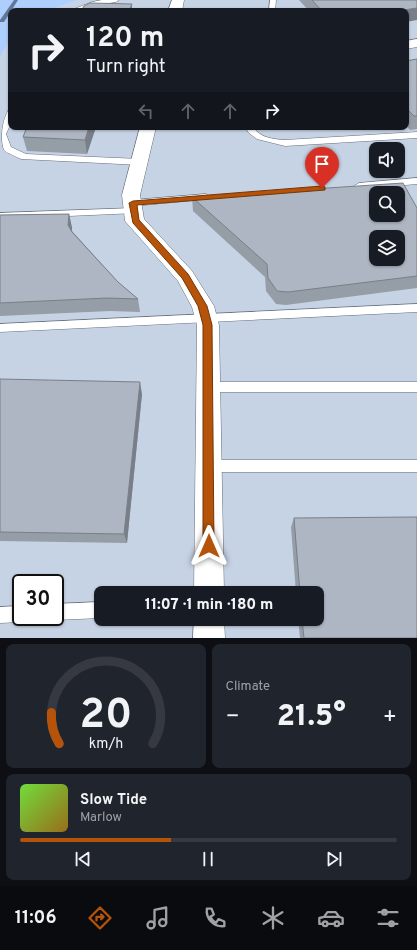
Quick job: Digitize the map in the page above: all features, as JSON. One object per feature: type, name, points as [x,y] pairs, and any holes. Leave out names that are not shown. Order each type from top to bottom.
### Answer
[{"type":"street","points":[[147,130],[131,195],[136,221],[185,276],[203,306],[208,325],[209,586]]},
{"type":"street","points":[[209,626],[209,638]]},
{"type":"lane","points":[[80,8],[94,3],[116,0]]},
{"type":"lane","points":[[8,120],[2,134],[7,148],[24,157],[140,162]]},
{"type":"lane","points":[[250,130],[251,132],[266,140],[285,143],[417,135]]},
{"type":"lane","points":[[346,187],[417,181]]},
{"type":"lane","points":[[0,216],[133,207],[212,197]]},
{"type":"lane","points":[[0,328],[102,325],[206,318],[417,308]]},
{"type":"lane","points":[[208,387],[417,387]]},
{"type":"lane","points":[[208,466],[417,466]]},
{"type":"lane","points":[[64,612],[94,610]]},
{"type":"lane","points":[[0,615],[12,614]]},
{"type":"shaded area","points":[[0,0],[78,0],[55,8],[8,8],[8,42],[0,57]]},
{"type":"shaded area","points":[[78,0],[417,0],[417,638],[0,638],[0,57],[8,42],[8,130],[409,130],[409,8],[55,8]]},
{"type":"building","points":[[312,0],[417,0],[417,8],[409,9],[319,8]]},
{"type":"building","points":[[90,3],[132,4],[130,8],[83,8]]},
{"type":"building","points":[[417,59],[417,116],[414,116],[409,111],[409,60]]},
{"type":"building","points":[[26,130],[88,130],[85,140],[23,137]]},
{"type":"building","points":[[403,183],[405,186],[369,186],[369,222],[405,222],[405,187],[417,208],[417,276],[288,292],[277,291],[268,278],[267,264],[192,197]]},
{"type":"building","points":[[69,214],[68,225],[72,232],[118,282],[138,299],[107,298],[0,303],[0,215]]},
{"type":"building","points":[[0,379],[140,382],[124,534],[0,532]]},
{"type":"building","points":[[417,517],[417,638],[304,638],[303,626],[324,626],[324,586],[299,586],[294,518]]},
{"type":"waterway","points":[[11,8],[16,0]]},
{"type":"waterway","points":[[0,21],[2,21],[8,12]]},
{"type":"route","points":[[209,546],[208,325],[203,306],[185,276],[136,221],[133,203],[322,188]]}]
